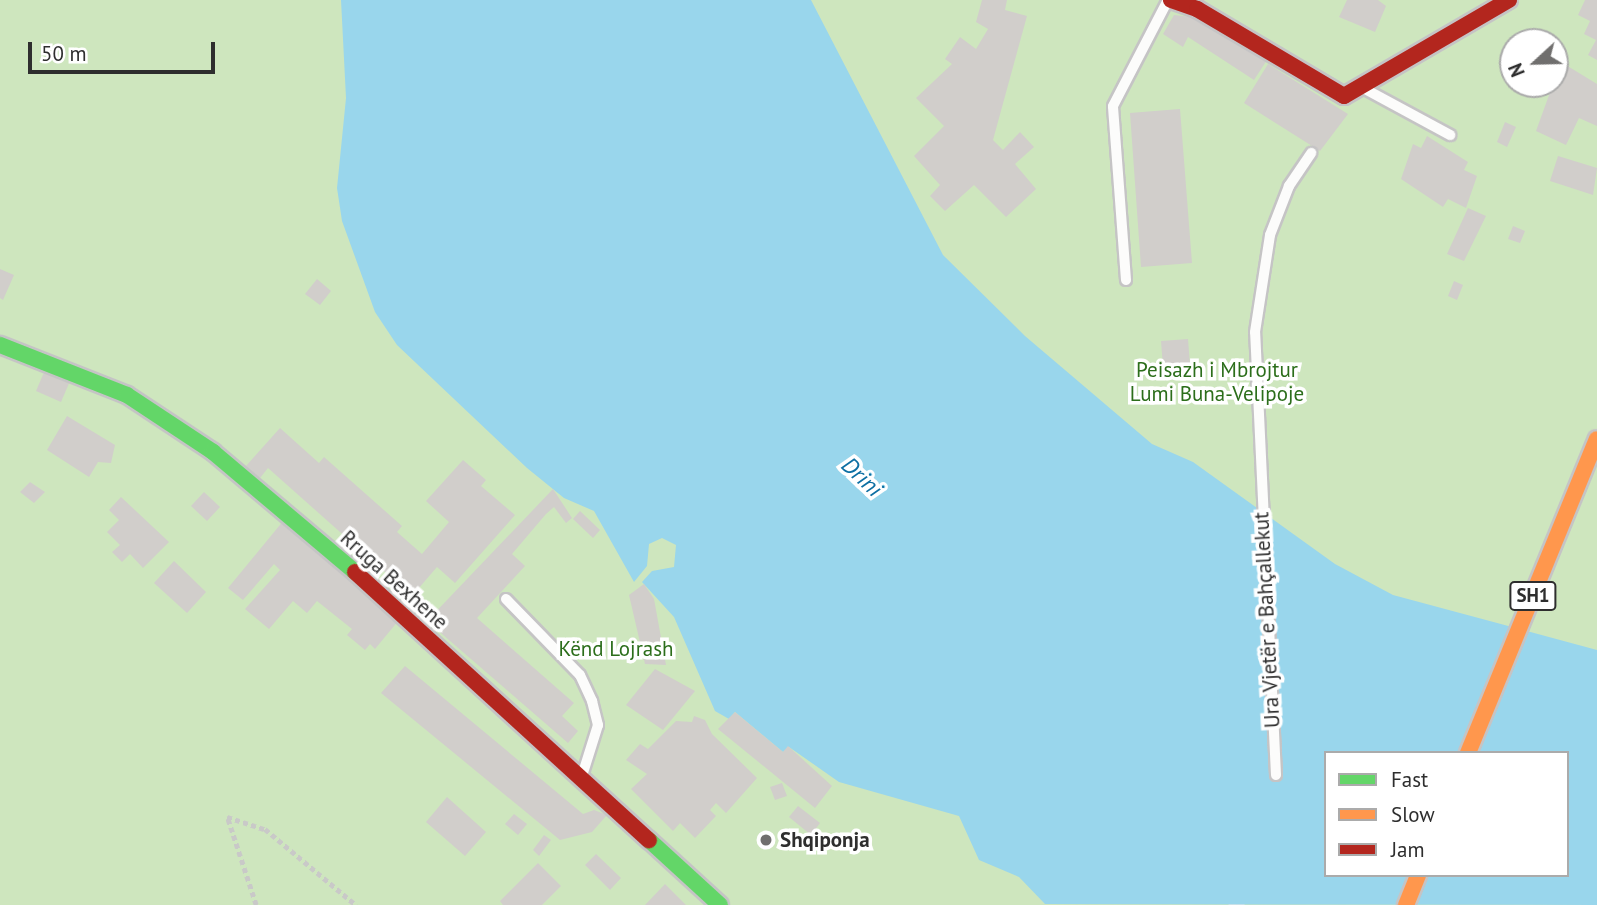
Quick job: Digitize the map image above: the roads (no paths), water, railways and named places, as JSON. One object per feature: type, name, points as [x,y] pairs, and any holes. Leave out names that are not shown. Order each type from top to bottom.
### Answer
[{"type":"street","points":[[1170,0],[1197,9],[1331,91],[1344,96],[1365,89],[1509,0]]},
{"type":"street","name":"Rruga Bexhene","points":[[0,345],[127,395],[203,445],[364,579],[720,905]]},
{"type":"street","name":"SH1","points":[[1469,751],[1597,439]]},
{"type":"street","points":[[1406,905],[1417,877]]},
{"type":"lane","points":[[1126,280],[1112,106],[1170,0]]},
{"type":"lane","points":[[1365,89],[1450,135]]},
{"type":"lane","name":"Ura Vjetër e Bahçallekut","points":[[1276,775],[1258,464],[1255,332],[1261,275],[1284,198],[1311,153]]},
{"type":"lane","points":[[506,599],[580,674],[592,701],[598,725],[581,779]]},
{"type":"water","name":"Drini","points":[[341,0],[811,0],[943,255],[1025,336],[1152,444],[1193,462],[1335,564],[1393,595],[1597,650],[1597,905],[1045,904],[1019,877],[979,860],[959,816],[839,782],[789,747],[783,752],[735,712],[729,719],[715,711],[674,617],[642,582],[652,571],[674,567],[676,545],[662,538],[649,544],[647,566],[634,582],[594,511],[564,498],[527,468],[397,345],[375,312],[342,221],[337,188],[346,98]]},
{"type":"place","name":"Shqiponja","points":[[766,840]]},
{"type":"park label","name":"Peisazh i Mbrojtur Lumi Buna-Velipoje","points":[[1217,382]]},
{"type":"park label","name":"Kënd Lojrash","points":[[616,649]]}]
